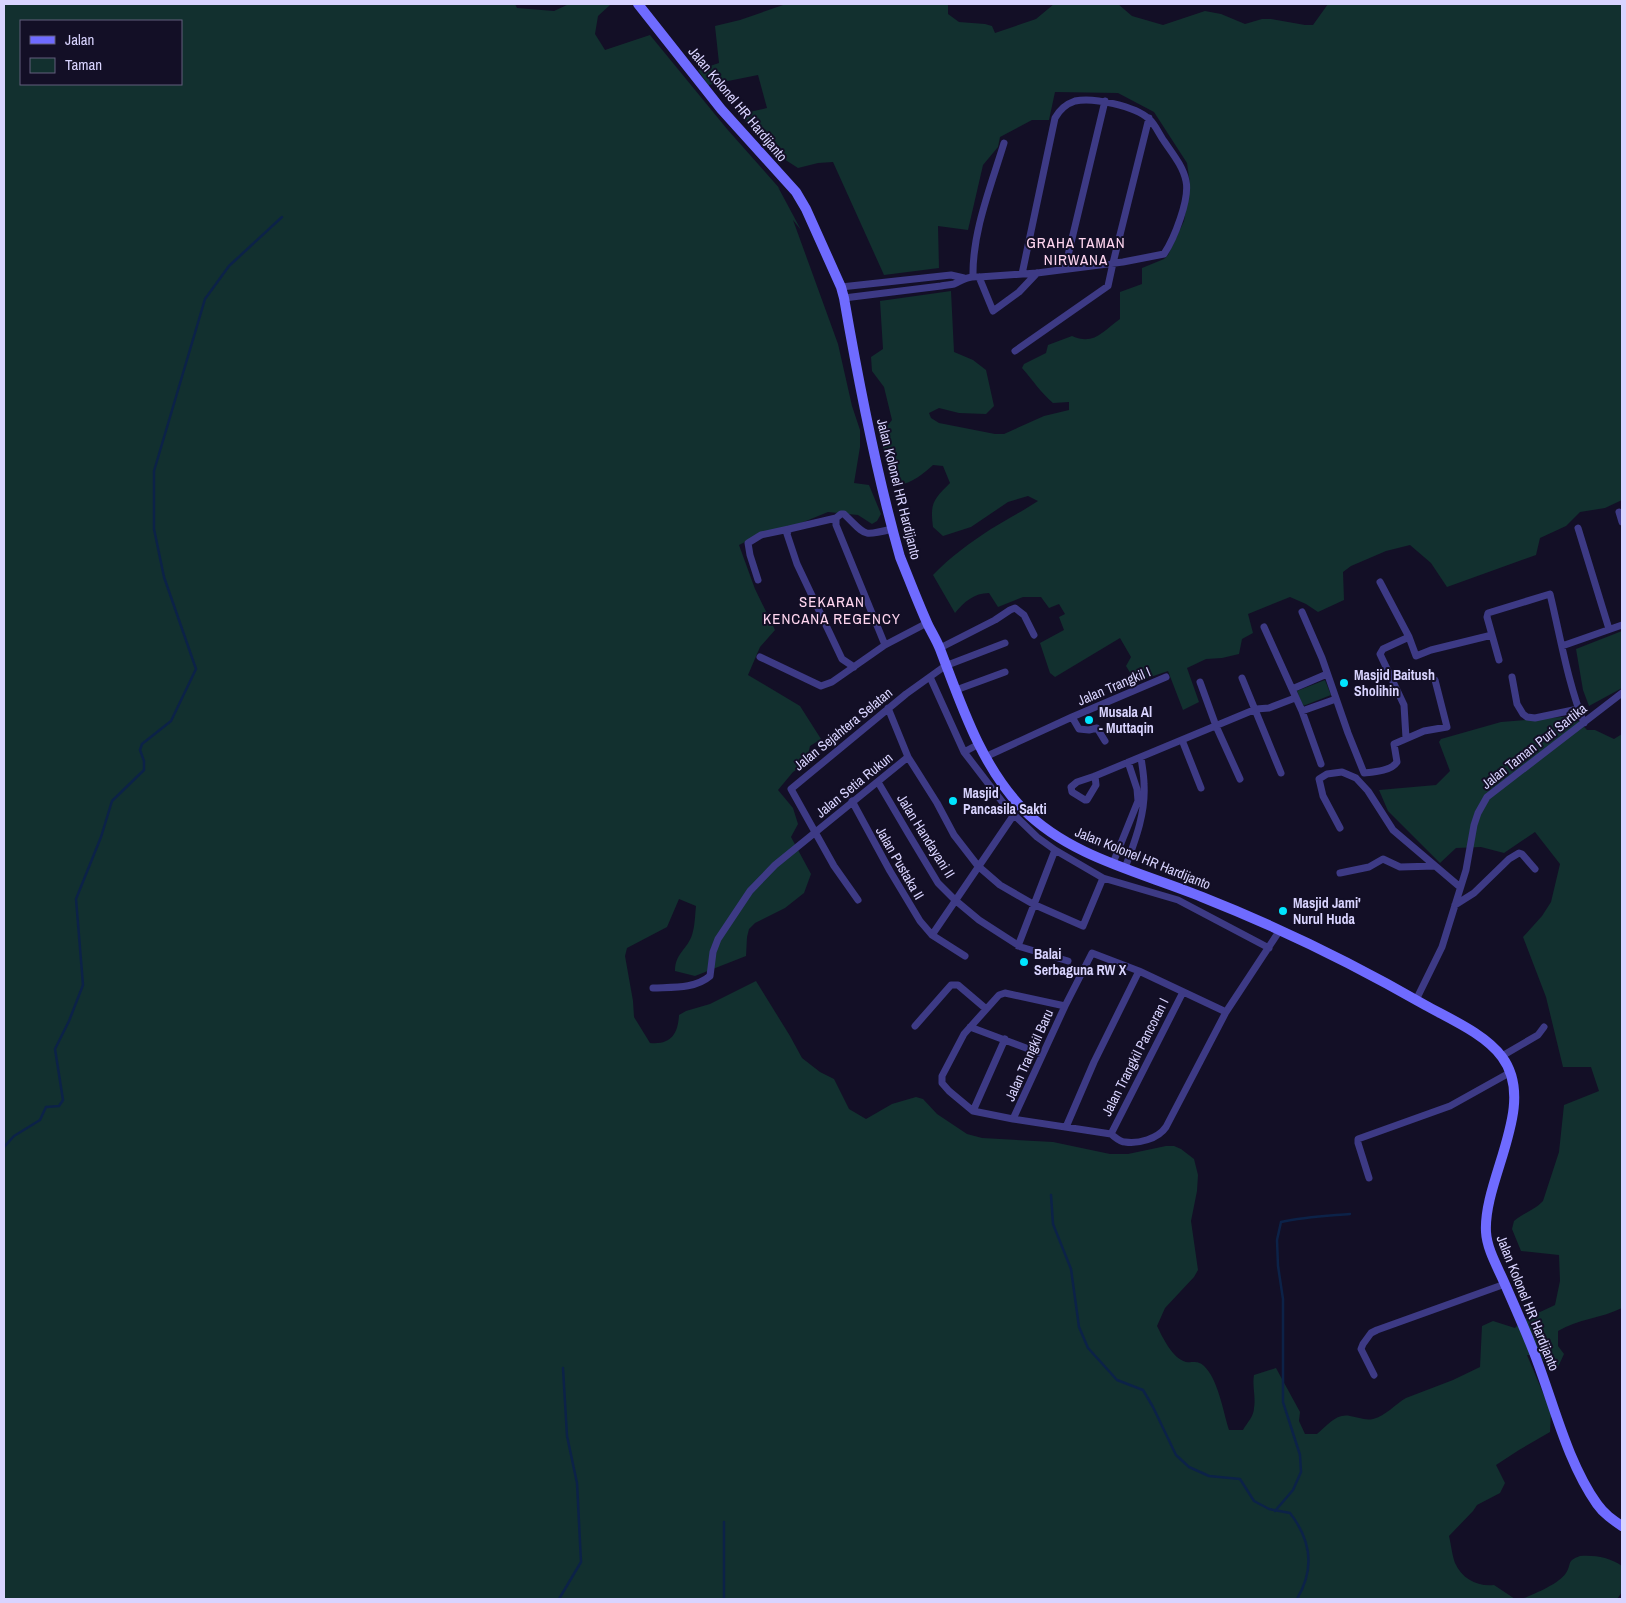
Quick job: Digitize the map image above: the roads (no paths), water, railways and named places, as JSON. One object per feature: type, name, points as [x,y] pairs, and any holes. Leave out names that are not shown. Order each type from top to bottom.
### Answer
[{"type":"main road","name":"Jalan Kolonel HR Hardijanto","points":[[638,4],[721,109],[796,192],[806,209],[844,298],[859,386],[900,557],[985,757],[1040,832],[1125,868],[1204,897],[1280,930],[1416,1000],[1486,1041],[1502,1056],[1511,1072],[1514,1092],[1512,1114],[1505,1146],[1486,1208],[1487,1242],[1533,1349],[1560,1427],[1579,1472],[1596,1503],[1605,1514],[1622,1526]]},
{"type":"street","points":[[840,287],[951,275],[964,278],[1022,274],[1112,263],[1164,254],[1177,227],[1187,183],[1177,160],[1149,118],[1129,108],[1105,101],[1074,102],[1059,110],[1055,118],[1022,274]]},
{"type":"street","points":[[1065,268],[1105,101]]},
{"type":"street","points":[[1015,351],[1109,285],[1112,263],[1149,118]]},
{"type":"street","points":[[1004,143],[982,217],[975,248],[976,277],[993,311],[1019,292],[1036,272]]},
{"type":"street","points":[[919,278],[921,288]]},
{"type":"street","points":[[844,298],[954,284],[964,278]]},
{"type":"street","points":[[1619,512],[1622,522]]},
{"type":"street","points":[[758,580],[748,543],[761,536],[836,518],[841,514],[844,514],[863,532],[869,535],[892,529]]},
{"type":"street","points":[[836,518],[836,525],[885,645]]},
{"type":"street","points":[[1578,528],[1610,629]]},
{"type":"street","points":[[789,529],[787,534],[797,564],[842,659],[854,667]]},
{"type":"street","points":[[1380,582],[1416,656],[1432,650],[1492,635]]},
{"type":"street","points":[[1499,660],[1487,617],[1488,614],[1550,594],[1578,709],[1584,723]]},
{"type":"street","points":[[940,648],[1015,608],[1024,615],[1034,635]]},
{"type":"street","points":[[1302,612],[1322,658],[1358,761],[1364,773],[1391,768],[1395,765],[1397,762],[1394,744],[1424,731],[1447,727],[1435,680]]},
{"type":"street","points":[[760,656],[821,686],[832,682],[885,645],[928,623]]},
{"type":"street","points":[[1562,646],[1622,625]]},
{"type":"street","points":[[1264,627],[1302,711],[1321,764]]},
{"type":"street","points":[[1406,738],[1404,705],[1380,654],[1383,649],[1408,637]]},
{"type":"street","name":"Jalan Sejahtera Selatan","points":[[858,900],[834,866],[791,789],[888,708],[946,666],[1005,643]]},
{"type":"street","points":[[956,690],[1005,672]]},
{"type":"street","points":[[1292,689],[1327,674]]},
{"type":"street","points":[[930,677],[964,752],[1013,816],[1040,832],[1055,850],[1103,878],[1178,900],[1269,948]]},
{"type":"street","name":"Jalan Trangkil I","points":[[985,757],[1166,677]]},
{"type":"street","points":[[1512,677],[1517,704],[1527,717],[1535,718],[1578,709]]},
{"type":"street","points":[[1242,678],[1281,773]]},
{"type":"street","points":[[1200,682],[1216,726],[1240,779]]},
{"type":"street","name":"Jalan Taman Puri Sartika","points":[[1416,1000],[1442,947],[1466,870],[1474,825],[1487,797],[1622,693]]},
{"type":"street","points":[[1096,776],[1256,709],[1269,708],[1295,698]]},
{"type":"street","points":[[1302,711],[1336,699]]},
{"type":"street","points":[[888,708],[908,757],[937,803],[954,835],[978,866],[1000,885],[1033,904],[1083,926],[1103,878]]},
{"type":"street","name":"Jalan Trangkil I","points":[[1072,717],[1079,728],[1088,730],[1097,728],[1105,741]]},
{"type":"street","points":[[1182,740],[1201,788]]},
{"type":"street","points":[[964,752],[980,744]]},
{"type":"street","points":[[1125,868],[1139,827],[1144,785],[1141,756]]},
{"type":"street","name":"Jalan Setia Rukun","points":[[653,988],[685,986],[703,982],[710,976],[713,952],[718,939],[750,891],[775,866],[815,832],[908,757]]},
{"type":"street","points":[[1113,863],[1138,802],[1137,787],[1128,762]]},
{"type":"street","points":[[1340,828],[1323,796],[1319,780],[1327,774],[1342,772],[1356,778],[1368,791],[1393,830],[1460,887]]},
{"type":"street","name":"Jalan Handayani II","points":[[878,782],[938,883],[955,900],[979,920],[1018,946],[1068,961]]},
{"type":"street","points":[[1137,787],[1144,785]]},
{"type":"street","name":"Jalan Pustaka II","points":[[852,801],[910,905],[932,935]]},
{"type":"street","points":[[965,956],[932,935],[1013,816]]},
{"type":"street","points":[[1018,946],[1055,850]]},
{"type":"street","points":[[1455,905],[1474,893],[1509,859],[1519,853],[1535,869]]},
{"type":"street","points":[[1340,873],[1369,867],[1383,859],[1400,868],[1435,866]]},
{"type":"street","name":"Jalan Trangkil Baru","points":[[1226,1012],[1139,971],[1092,954],[1042,1054],[1013,1119],[1110,1134],[1123,1142],[1147,1140],[1164,1131],[1226,1012],[1280,930]]},
{"type":"street","points":[[1066,1127],[1094,1062],[1139,971]]},
{"type":"street","points":[[915,1026],[946,988],[951,985],[958,985],[985,1008]]},
{"type":"street","name":"Jalan Trangkil Pancoran I","points":[[1110,1134],[1183,992]]},
{"type":"street","points":[[1013,1119],[973,1110],[949,1091],[942,1080],[964,1034],[999,994],[1005,993],[1065,1006]]},
{"type":"street","points":[[970,1027],[1042,1054]]},
{"type":"street","points":[[1502,1056],[1538,1035],[1544,1028]]},
{"type":"street","points":[[973,1110],[1005,1039]]},
{"type":"street","points":[[1369,1178],[1358,1140],[1450,1106],[1511,1072]]},
{"type":"street","points":[[1374,1376],[1362,1349],[1363,1344],[1371,1334],[1388,1326],[1505,1284]]},
{"type":"waterway","points":[[4,1147],[14,1136],[40,1120],[46,1107],[59,1106],[63,1100],[55,1049],[69,1021],[83,985],[76,899],[101,837],[112,801],[144,770],[144,761],[140,750],[142,744],[171,721],[196,669],[164,577],[154,529],[154,471],[205,299],[229,266],[282,217]]},
{"type":"waterway","points":[[1051,1195],[1053,1224],[1071,1269],[1079,1327],[1088,1348],[1117,1380],[1143,1390],[1176,1455],[1189,1467],[1209,1476],[1240,1479],[1254,1501],[1269,1509],[1290,1513],[1302,1534],[1308,1555],[1306,1577],[1297,1599]]},
{"type":"waterway","points":[[1275,1511],[1293,1490],[1301,1472],[1300,1455],[1283,1402],[1283,1299],[1278,1266],[1277,1240],[1281,1222],[1350,1214]]},
{"type":"waterway","points":[[559,1599],[581,1562],[577,1483],[567,1436],[563,1368]]},
{"type":"waterway","points":[[724,1522],[724,1599]]},
{"type":"place","name":"Masjid Baitush Sholihin","points":[[1344,683]]},
{"type":"place","name":"Musala Al - Muttaqin","points":[[1089,720]]},
{"type":"place","name":"Masjid Pancasila Sakti","points":[[953,801]]},
{"type":"place","name":"Masjid Jami' Nurul Huda","points":[[1283,911]]},
{"type":"place","name":"Balai Serbaguna RW X","points":[[1024,962]]},
{"type":"district","name":"GRAHA TAMAN NIRWANA","points":[[1076,252]]},
{"type":"district","name":"SEKARAN KENCANA REGENCY","points":[[832,610]]}]
